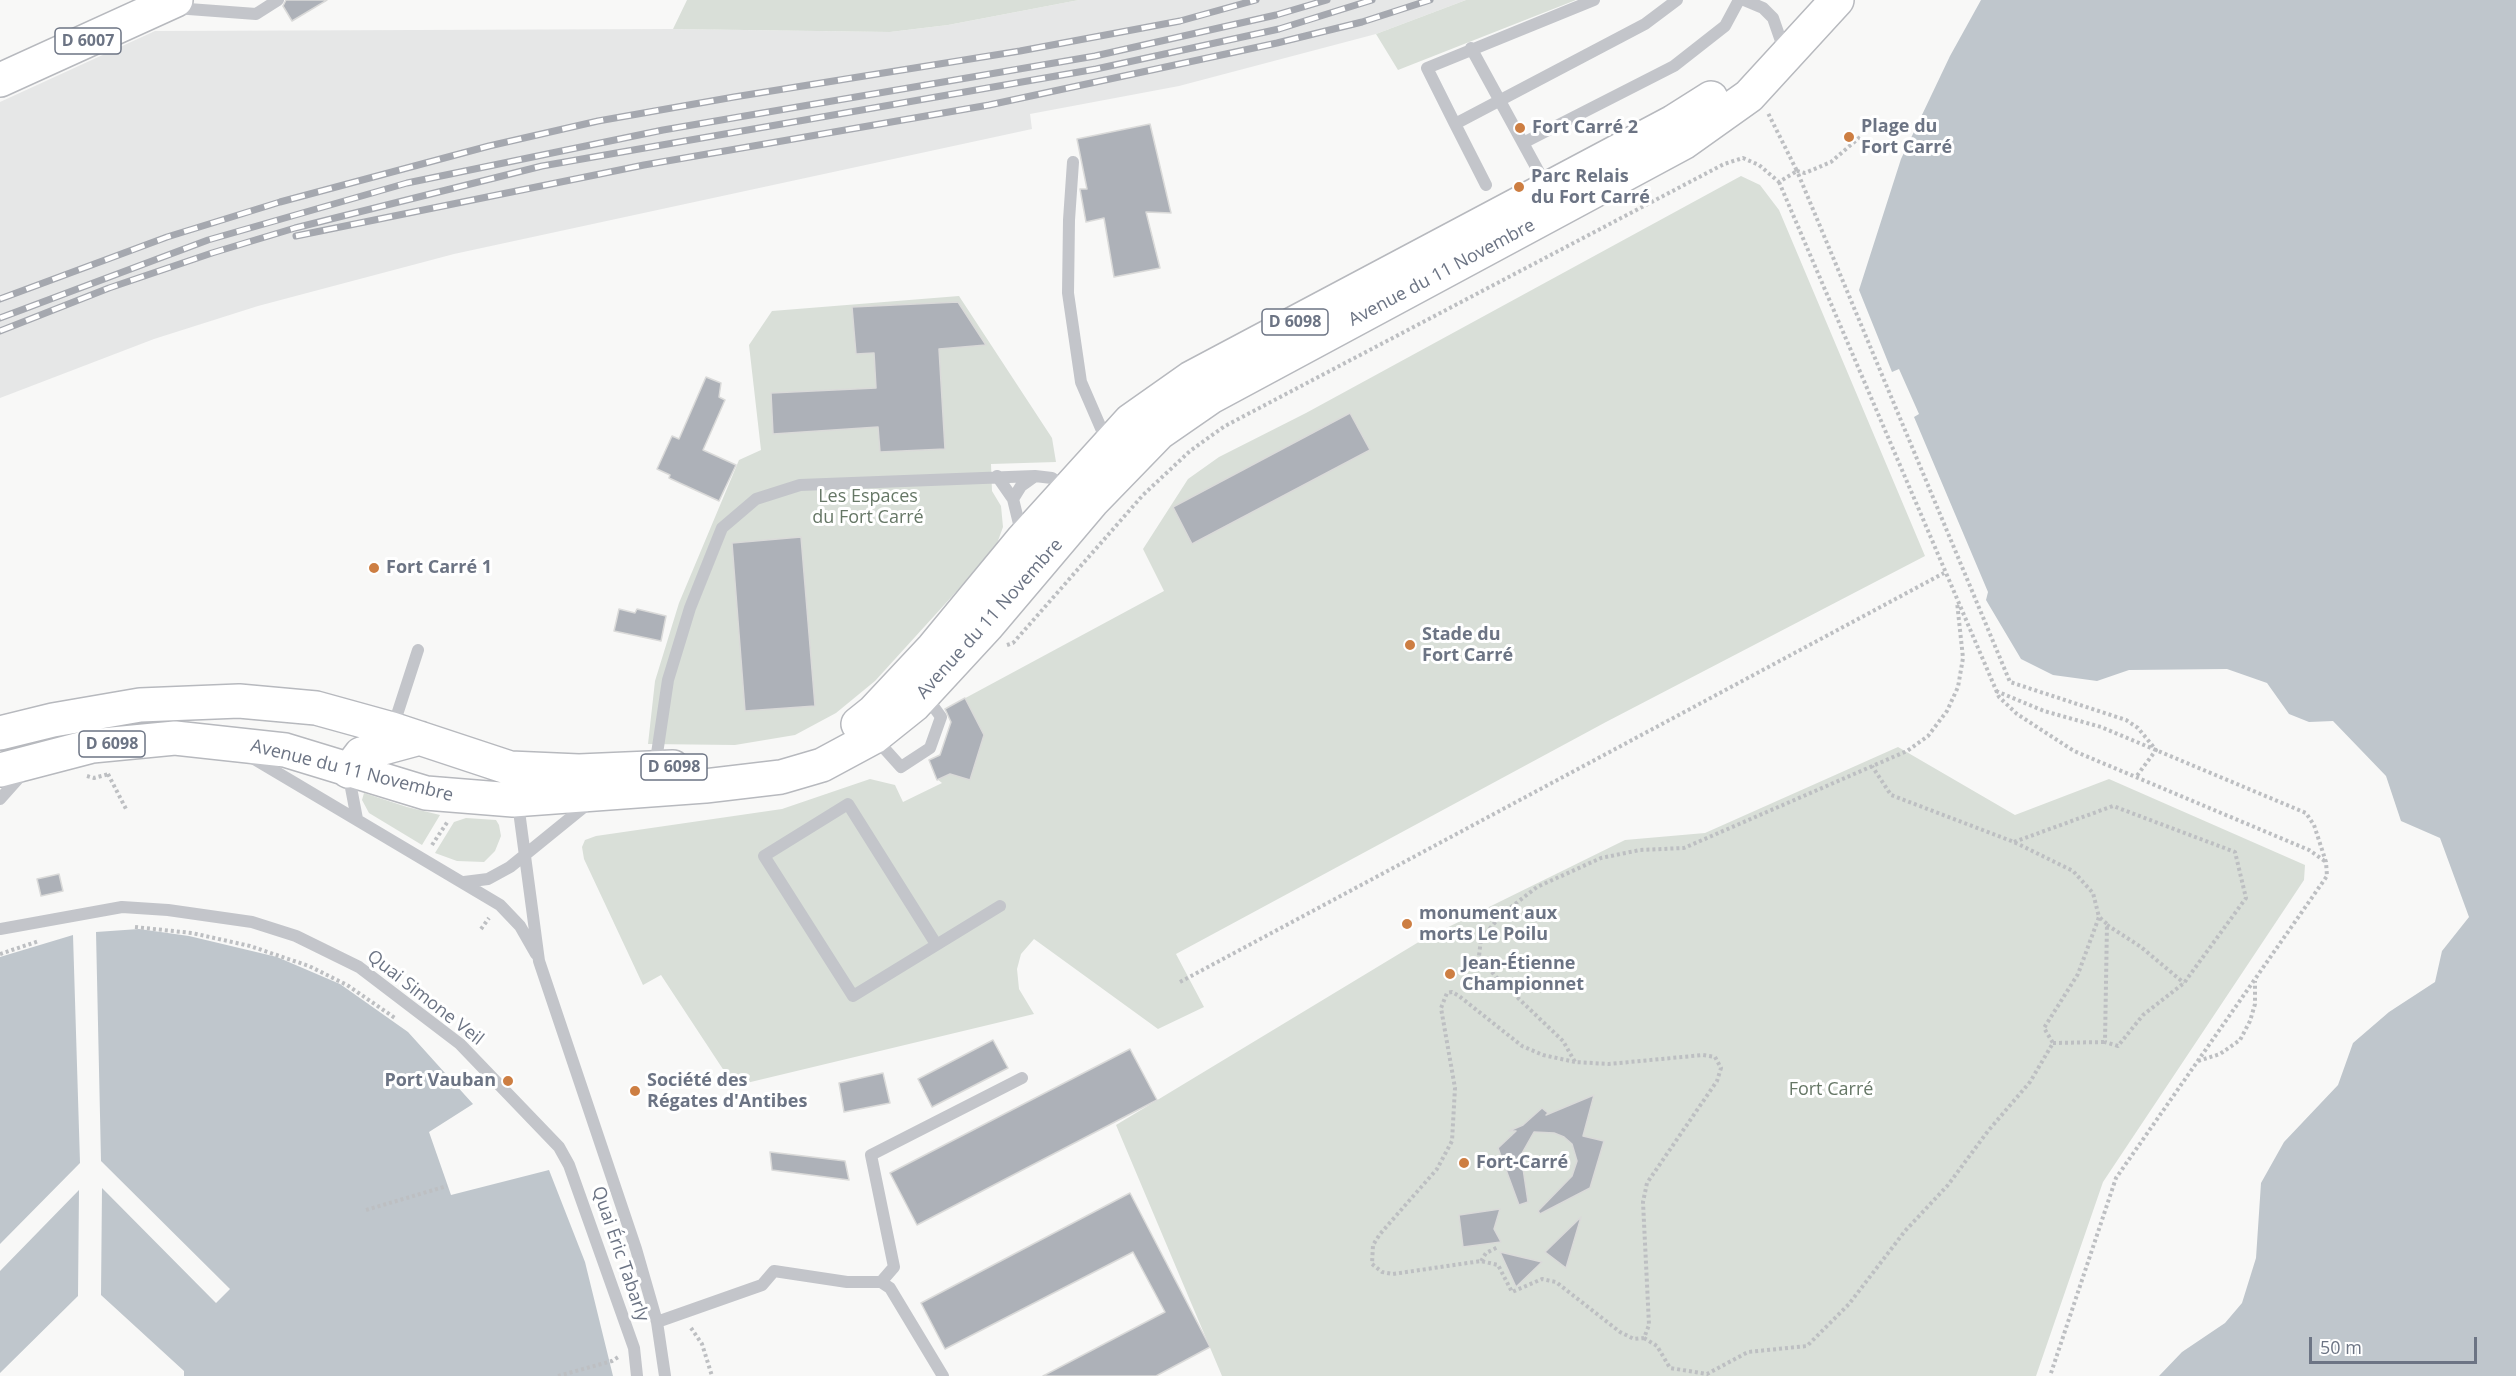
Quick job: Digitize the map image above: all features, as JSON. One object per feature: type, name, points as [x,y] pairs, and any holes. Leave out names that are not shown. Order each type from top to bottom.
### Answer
[{"type":"main road","name":"Avenue du 11 Novembre","points":[[0,733],[53,720],[140,705],[239,701],[316,708],[510,768],[579,771],[763,762],[818,747],[844,735],[873,712],[933,648],[1023,539],[1130,421],[1191,378],[1673,122],[1737,80],[1827,0]]},
{"type":"main road","name":"Avenue du 11 Novembre","points":[[0,770],[92,746],[175,738],[285,750],[426,793],[464,798],[513,800],[598,795],[781,777],[822,765],[874,737],[924,694],[1097,497],[1159,433],[1211,397],[1683,143],[1756,89],[1837,0]]},
{"type":"main road","name":"D 6007","points":[[0,80],[170,2]]},
{"type":"main road","points":[[1462,261],[1493,236],[1547,208],[1552,196],[1548,188]]},
{"type":"main road","points":[[1011,597],[1020,572],[1062,521],[1071,505],[1067,490]]},
{"type":"main road","points":[[348,771],[361,754],[419,738],[480,768],[513,800]]},
{"type":"lane","points":[[170,2],[256,14],[278,0]]},
{"type":"lane","points":[[1486,185],[1426,68],[1594,0]]},
{"type":"lane","points":[[1455,124],[1645,24],[1677,0]]},
{"type":"lane","points":[[1523,143],[1674,66],[1725,26],[1739,0]]},
{"type":"lane","points":[[1744,0],[1763,8],[1768,13],[1781,41]]},
{"type":"lane","points":[[1471,48],[1548,188]]},
{"type":"lane","points":[[1073,162],[1068,293],[1081,382],[1108,445]]},
{"type":"lane","points":[[655,769],[668,680],[690,608],[722,528],[756,499],[800,485],[997,476],[1052,478],[1067,490]]},
{"type":"lane","points":[[997,476],[1013,499],[1023,539]]},
{"type":"lane","points":[[1013,499],[1021,486],[1035,476]]},
{"type":"lane","points":[[418,650],[419,738]]},
{"type":"lane","points":[[874,737],[900,767],[930,748],[941,717],[924,694]]},
{"type":"lane","points":[[227,742],[465,882],[500,905],[520,926],[539,961],[636,1249],[657,1322],[666,1376]]},
{"type":"lane","points":[[0,799],[32,762]]},
{"type":"lane","points":[[348,771],[357,819]]},
{"type":"lane","points":[[465,882],[488,879],[524,857],[598,795]]},
{"type":"lane","points":[[513,800],[519,811],[539,961]]},
{"type":"lane","points":[[936,944],[848,804],[764,856],[853,996],[1000,906]]},
{"type":"lane","name":"Quai Simone Veil","points":[[0,929],[122,907],[228,917],[296,936],[359,967],[460,1044],[559,1147]]},
{"type":"lane","points":[[881,1282],[894,1267],[872,1155],[1022,1078]]},
{"type":"lane","name":"Quai Éric Tabarly","points":[[559,1147],[569,1165],[634,1348],[637,1376]]},
{"type":"lane","points":[[657,1322],[762,1285],[774,1271],[847,1282],[881,1282],[890,1288],[943,1376]]},
{"type":"path","points":[[1756,89],[1797,171],[2010,682],[2126,720],[2138,728],[2156,750]]},
{"type":"path","points":[[1779,182],[1797,171],[1805,173],[1831,162],[1860,137]]},
{"type":"path","points":[[1013,643],[1143,495],[1190,451],[1225,426],[1724,164],[1743,158],[1759,165],[1779,182],[1944,573],[1999,697],[2017,714],[2074,751],[2309,850],[2326,862]]},
{"type":"path","points":[[1180,982],[1944,573]]},
{"type":"path","points":[[1575,1062],[1563,1041],[1496,977],[1479,956],[1481,939],[1502,914],[1537,887],[1601,858],[1640,850],[1684,848],[1907,751],[1928,736],[1947,711],[1958,687],[1963,658],[1957,602]]},
{"type":"path","points":[[1996,691],[2044,711],[2101,727],[2306,813],[2314,825],[2326,862],[2327,876],[2116,1178],[2050,1376]]},
{"type":"path","points":[[2136,777],[2156,750]]},
{"type":"path","points":[[1872,766],[1891,795],[2014,842],[2073,871],[2092,893],[2099,917],[2141,947],[2184,983]]},
{"type":"path","points":[[87,776],[94,778],[116,771]]},
{"type":"path","points":[[108,774],[126,809]]},
{"type":"path","points":[[2014,842],[2113,806],[2235,852],[2246,898],[2184,983],[2143,1015],[2118,1046],[2105,1042],[2053,1043]]},
{"type":"path","points":[[424,858],[449,820]]},
{"type":"path","points":[[481,929],[493,914]]},
{"type":"path","points":[[2053,1043],[2044,1028],[2078,974],[2099,917]]},
{"type":"path","points":[[2105,1042],[2107,924]]},
{"type":"path","points":[[127,926],[192,933],[250,946],[309,966],[347,985],[402,1023],[415,1009]]},
{"type":"path","points":[[0,954],[43,940]]},
{"type":"path","points":[[2198,1061],[2220,1054],[2240,1040],[2250,1021],[2255,1004],[2255,980]]},
{"type":"path","points":[[1644,1338],[1649,1325],[1643,1203],[1647,1183],[1717,1081],[1721,1068],[1715,1057],[1703,1055],[1609,1064],[1575,1062],[1543,1055],[1522,1046],[1452,992],[1444,997],[1442,1008],[1455,1088],[1452,1141],[1437,1169],[1380,1234],[1373,1245],[1372,1263],[1382,1272],[1393,1274],[1481,1261],[1498,1265],[1512,1292],[1542,1279],[1556,1282],[1620,1332],[1634,1339],[1644,1338],[1657,1346],[1670,1368],[1707,1374],[1748,1352],[1807,1346],[1849,1304],[1905,1231],[1948,1185],[1988,1131],[2030,1082],[2053,1043]]},
{"type":"path","points":[[366,1210],[447,1186]]},
{"type":"path","points":[[1481,1261],[1486,1253],[1498,1247]]},
{"type":"path","points":[[674,1316],[689,1325],[702,1344],[712,1376]]},
{"type":"path","points":[[558,1376],[612,1361]]},
{"type":"shaded area","points":[[1079,0],[1466,0],[1376,34],[1179,86],[1030,114],[1032,129],[454,254],[258,306],[154,339],[0,398],[0,102],[155,31],[673,29],[890,32],[948,25]]},
{"type":"shaded area","points":[[1981,0],[2516,0],[2516,1376],[2159,1376],[2182,1352],[2225,1323],[2242,1303],[2256,1258],[2261,1183],[2284,1142],[2338,1085],[2353,1043],[2389,1012],[2435,982],[2442,951],[2469,917],[2440,838],[2401,821],[2386,776],[2333,721],[2309,722],[2289,714],[2267,683],[2227,669],[2129,670],[2097,681],[2053,675],[2021,659],[1986,600],[1988,592],[1914,417],[1919,414],[1899,369],[1892,372],[1859,290],[1901,159],[1950,56]]},
{"type":"shaded area","name":"Port Vauban","points":[[139,929],[189,936],[277,957],[340,984],[408,1032],[473,1104],[429,1132],[451,1195],[549,1170],[585,1262],[613,1376],[184,1376],[184,1371],[101,1295],[102,1188],[216,1303],[230,1289],[101,1161],[96,932]]},
{"type":"shaded area","points":[[73,935],[80,1163],[0,1244],[0,957]]},
{"type":"shaded area","points":[[79,1190],[78,1296],[0,1373],[0,1271]]},
{"type":"green space","points":[[687,0],[1079,0],[948,25],[890,32],[673,29]]},
{"type":"green space","points":[[1466,0],[1576,0],[1398,70],[1376,34]]},
{"type":"green space","name":"Stade du Fort Carré","points":[[1741,176],[1760,185],[1779,210],[1925,556],[1606,722],[1176,954],[1204,1007],[1158,1029],[1034,939],[1021,954],[1017,969],[1019,989],[1034,1014],[734,1086],[661,975],[643,985],[584,859],[582,847],[585,840],[596,836],[782,809],[870,779],[895,785],[903,802],[942,783],[937,779],[929,760],[941,754],[951,722],[945,709],[1164,591],[1143,549],[1188,479],[1219,457],[1306,413]]},
{"type":"green space","name":"Les Espaces du Fort Carré","points":[[959,296],[1052,438],[1056,462],[991,464],[992,491],[1001,506],[1003,527],[995,549],[875,681],[836,713],[795,735],[735,745],[648,744],[655,681],[679,603],[739,460],[761,450],[749,345],[772,311]]},
{"type":"green space","name":"Fort Carré","points":[[1898,747],[2015,815],[2109,779],[2305,865],[2304,880],[2103,1182],[2036,1376],[1222,1376],[1116,1125],[1422,940],[1625,840],[1705,833]]},
{"type":"green space","points":[[364,793],[440,815],[422,845],[369,813],[362,800]]},
{"type":"green space","points":[[466,818],[496,820],[499,825],[501,836],[495,851],[484,862],[457,861],[435,853],[454,822]]},
{"type":"building","points":[[286,0],[327,0],[292,21],[283,6]]},
{"type":"building","points":[[1150,124],[1171,213],[1146,212],[1160,268],[1114,277],[1104,218],[1086,222],[1080,189],[1087,189],[1077,139]]},
{"type":"building","points":[[958,302],[986,345],[939,349],[945,449],[880,452],[878,427],[773,434],[771,393],[876,388],[874,353],[856,354],[852,307]]},
{"type":"building","points":[[706,377],[721,383],[719,397],[725,400],[703,450],[736,465],[719,501],[669,478],[670,475],[657,469],[672,436],[679,439]]},
{"type":"building","points":[[1350,413],[1370,450],[1192,544],[1173,507]]},
{"type":"building","points":[[801,537],[815,706],[745,711],[732,543]]},
{"type":"building","points":[[619,609],[635,613],[637,609],[666,616],[661,641],[614,631]]},
{"type":"building","points":[[965,698],[984,735],[970,780],[950,774],[937,780],[929,760],[940,755],[951,722],[945,709]]},
{"type":"building","points":[[59,874],[63,891],[41,896],[37,879]]},
{"type":"building","points":[[993,1040],[1008,1068],[932,1107],[918,1079]]},
{"type":"building","points":[[1130,1049],[1157,1100],[917,1225],[890,1173]]},
{"type":"building","points":[[883,1073],[890,1103],[844,1112],[839,1083]]},
{"type":"building","points":[[1594,1095],[1583,1136],[1604,1141],[1590,1188],[1540,1214],[1538,1211],[1572,1176],[1577,1161],[1572,1144],[1564,1137],[1554,1133],[1534,1132],[1521,1155],[1528,1202],[1519,1205],[1498,1148],[1516,1131],[1509,1131],[1523,1125],[1542,1108],[1548,1113],[1546,1115]]},
{"type":"building","points":[[770,1152],[845,1161],[849,1180],[772,1170]]},
{"type":"building","points":[[1130,1193],[1210,1347],[1156,1376],[1043,1376],[1165,1312],[1133,1252],[945,1349],[921,1303]]},
{"type":"building","points":[[1500,1209],[1494,1229],[1501,1242],[1463,1247],[1459,1215]]},
{"type":"building","points":[[1581,1217],[1566,1268],[1545,1252]]},
{"type":"building","points":[[1500,1252],[1542,1262],[1516,1287]]},
{"type":"railway","points":[[0,299],[167,237],[280,202],[489,146],[598,121],[1020,51],[1180,21],[1256,0]]},
{"type":"railway","points":[[0,318],[208,240],[407,183],[663,130],[1095,56],[1276,15],[1327,0]]},
{"type":"railway","points":[[0,331],[109,288],[212,253],[295,228],[542,166],[1096,69],[1279,29],[1372,0]]},
{"type":"railway","points":[[296,236],[644,165],[989,105],[1277,43],[1362,22],[1430,0]]},
{"type":"place","name":"Fort Carré 2","points":[[1520,128]]},
{"type":"place","name":"Plage du Fort Carré","points":[[1849,137]]},
{"type":"place","name":"Parc Relais du Fort Carré","points":[[1519,187]]},
{"type":"place","name":"Fort Carré 1","points":[[374,568]]},
{"type":"place","name":"Stade du Fort Carré","points":[[1410,645]]},
{"type":"place","name":"monument aux morts Le Poilu","points":[[1407,924]]},
{"type":"place","name":"Jean-Étienne Championnet","points":[[1450,974]]},
{"type":"place","name":"Port Vauban","points":[[508,1081]]},
{"type":"place","name":"Société des Régates d'Antibes","points":[[635,1091]]},
{"type":"place","name":"Fort-Carré","points":[[1464,1163]]}]
